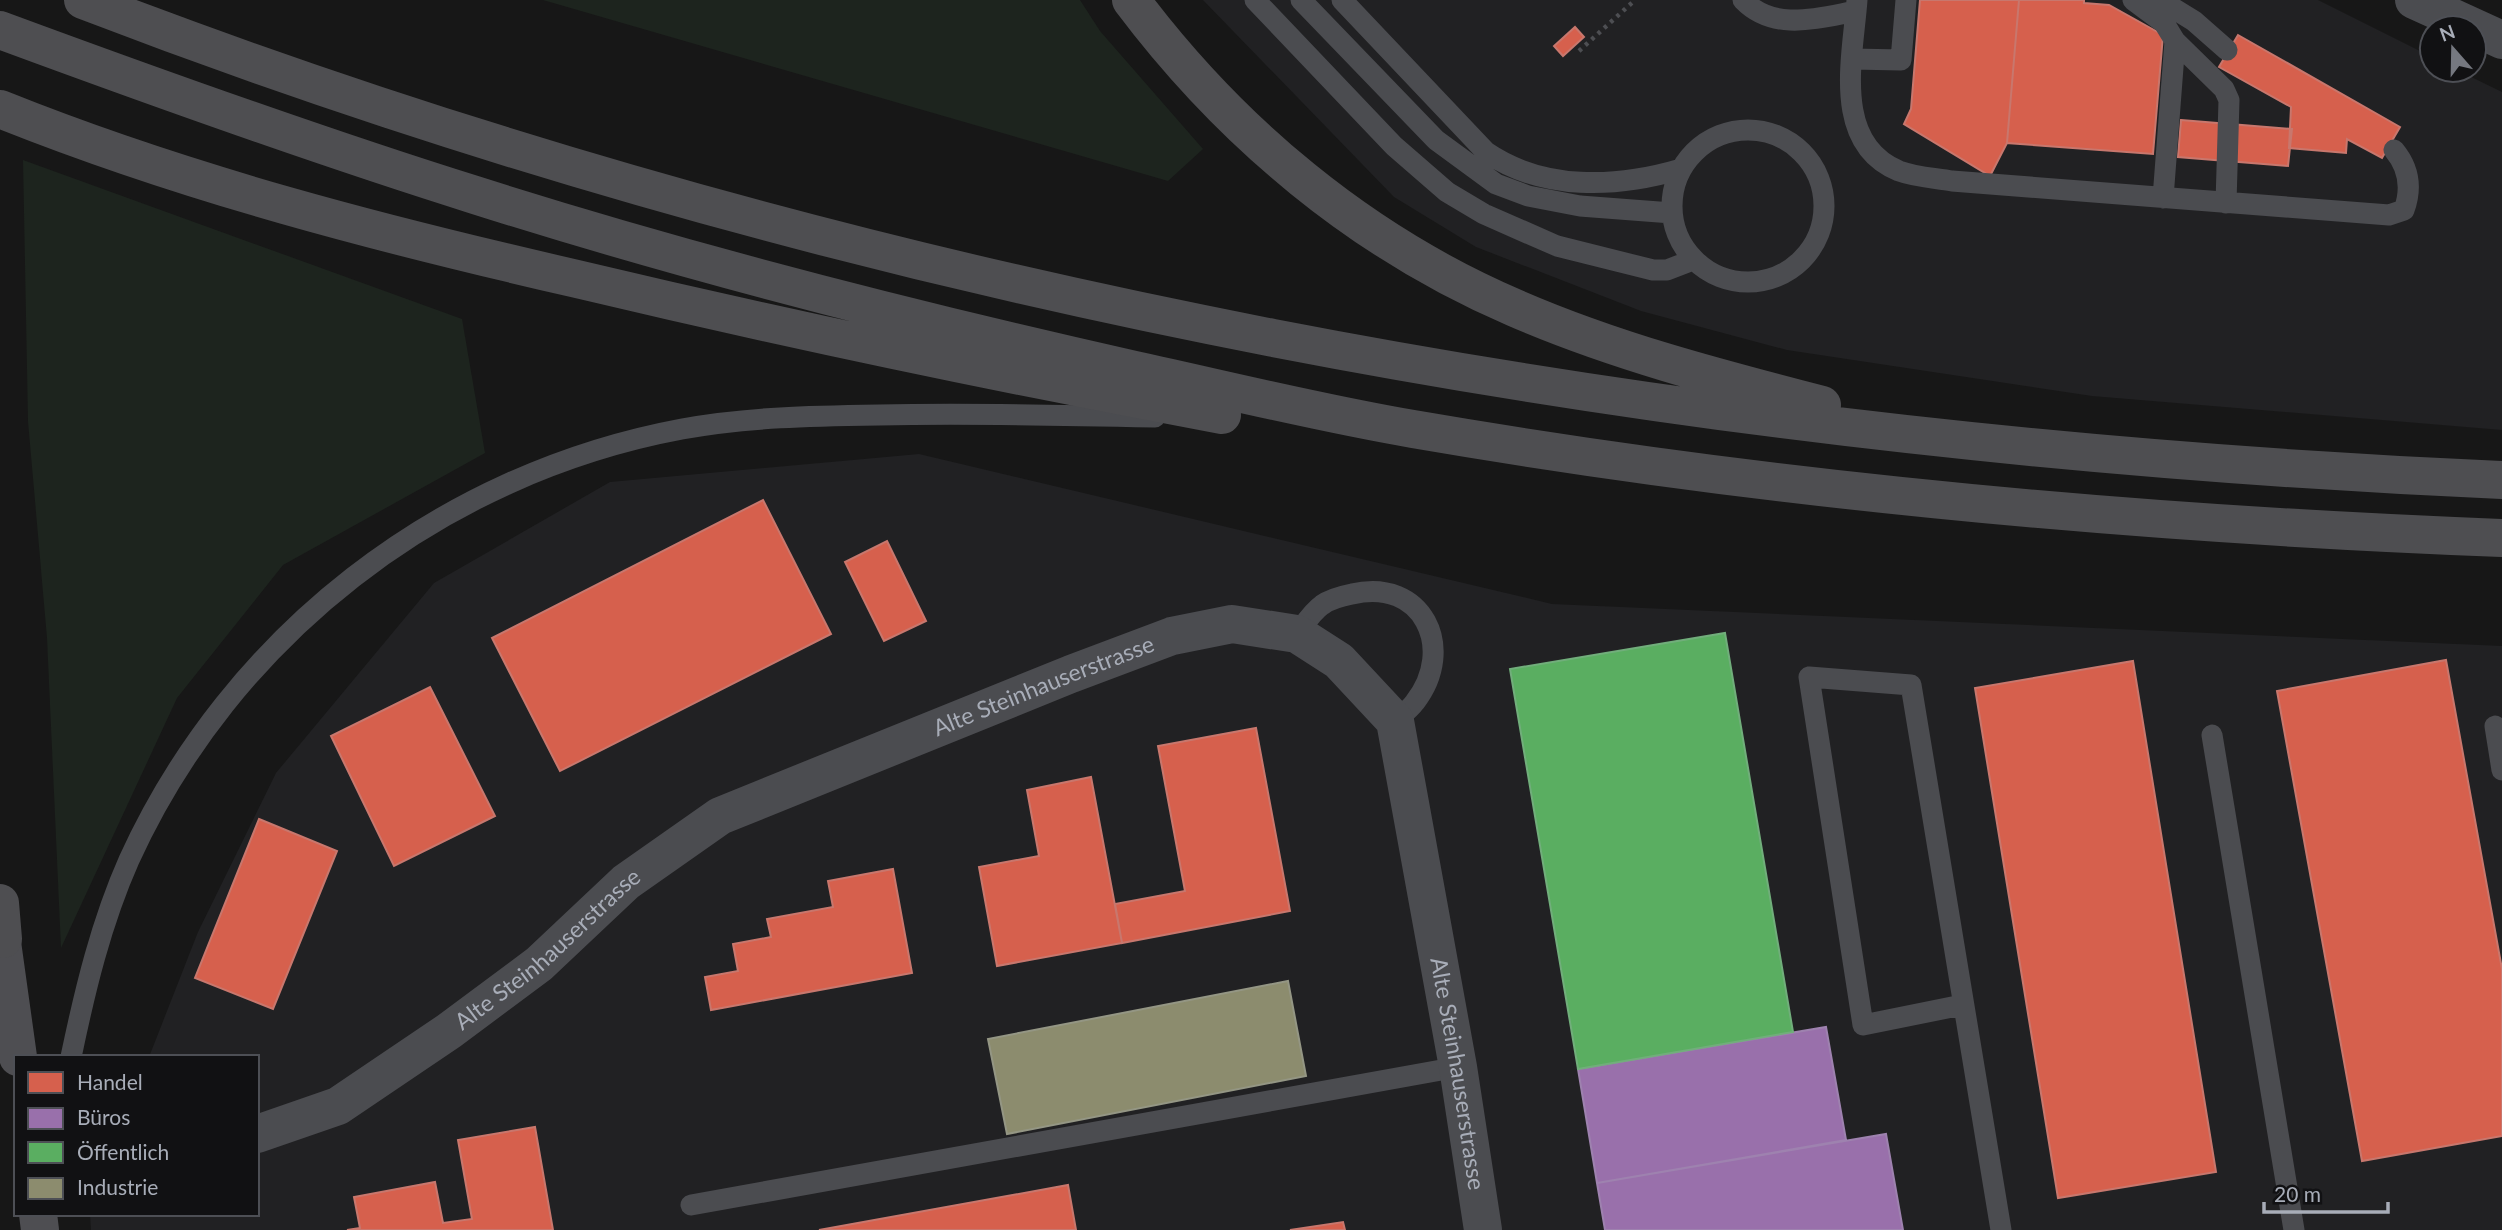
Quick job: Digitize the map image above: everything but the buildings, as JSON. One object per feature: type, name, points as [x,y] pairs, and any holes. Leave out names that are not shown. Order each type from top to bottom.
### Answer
[{"type":"highway","points":[[83,0],[347,95],[603,175],[758,219],[1055,293],[1285,342],[1495,379],[1735,415],[1969,442],[2288,469],[2502,480]]},
{"type":"highway","points":[[1131,0],[1189,71],[1293,173],[1376,232],[1469,286],[1565,328],[1670,364],[1969,442]]},
{"type":"highway","points":[[0,30],[198,104],[334,149],[491,200],[733,271],[1017,344],[1405,428],[1570,454],[1940,502],[2104,516],[2502,538]]},
{"type":"highway","points":[[0,109],[157,166],[305,213],[741,318],[1009,375],[1244,419],[1338,434],[1570,454]]},
{"type":"highway","points":[[1,923],[18,1055]]},
{"type":"street","points":[[2421,1],[2502,40]]},
{"type":"street","name":"Alte Steinhauserstrasse","points":[[259,1133],[338,1106],[449,1031],[539,964],[626,882],[720,816],[1172,636],[1232,624],[1297,634],[1339,661],[1364,683],[1395,721],[1458,1067],[1483,1230]]},
{"type":"lane","points":[[1255,0],[1420,172],[1456,198],[1520,231],[1569,248],[1653,270],[1667,270],[1693,260]]},
{"type":"lane","points":[[1301,0],[1436,140],[1496,184],[1528,195],[1580,206],[1672,212]]},
{"type":"lane","points":[[1342,0],[1486,152],[1507,166],[1566,182],[1636,181],[1681,170]]},
{"type":"lane","points":[[1743,0],[1751,8],[1776,19],[1800,22],[1857,5],[1850,107],[1857,129],[1877,156],[1900,171],[1952,181],[2398,214],[2404,210],[2407,202],[2408,185],[2407,170],[2394,150]]},
{"type":"lane","points":[[1853,59],[1901,60],[1906,0]]},
{"type":"lane","points":[[2133,0],[2164,23],[2175,41],[2224,89],[2229,100],[2226,203]]},
{"type":"lane","points":[[2160,0],[2194,21],[2227,50]]},
{"type":"lane","points":[[2163,198],[2175,41]]},
{"type":"lane","points":[[1738,130],[1764,131],[1788,141],[1808,158],[1821,181],[1825,206],[1821,232],[1808,255],[1789,271],[1765,282],[1739,283],[1714,275],[1693,260],[1678,239],[1672,212],[1673,192],[1681,170],[1696,151],[1715,137],[1738,130]]},
{"type":"lane","points":[[71,1055],[88,977],[128,862],[153,812],[192,747],[234,691],[320,604],[372,561],[429,524],[495,489],[559,461],[622,442],[722,424],[797,416],[962,413],[1244,419]]},
{"type":"lane","points":[[1297,634],[1321,606],[1339,597],[1368,590],[1391,592],[1415,605],[1430,628],[1434,650],[1429,677],[1415,702],[1395,721]]},
{"type":"lane","points":[[1962,1005],[1863,1024],[1809,677],[1911,685],[2001,1230]]},
{"type":"lane","points":[[2495,726],[2502,770]]},
{"type":"lane","points":[[2212,735],[2294,1230]]},
{"type":"lane","points":[[691,1205],[1458,1067]]},
{"type":"path","points":[[1579,51],[1635,0]]},
{"type":"shaded area","points":[[543,0],[1080,0],[1100,31],[1203,149],[1168,181]]},
{"type":"shaded area","points":[[1203,0],[2318,0],[2418,50],[2418,84],[2486,84],[2502,92],[2502,430],[2092,396],[1787,350],[1641,311],[1476,247],[1394,197]]},
{"type":"shaded area","points":[[23,160],[462,319],[485,453],[283,565],[177,698],[61,948],[47,638],[28,421]]},
{"type":"shaded area","points":[[919,454],[1552,604],[2502,646],[2502,1230],[91,1230],[90,1216],[259,1216],[259,1055],[150,1055],[198,932],[276,773],[434,583],[610,482]]}]
